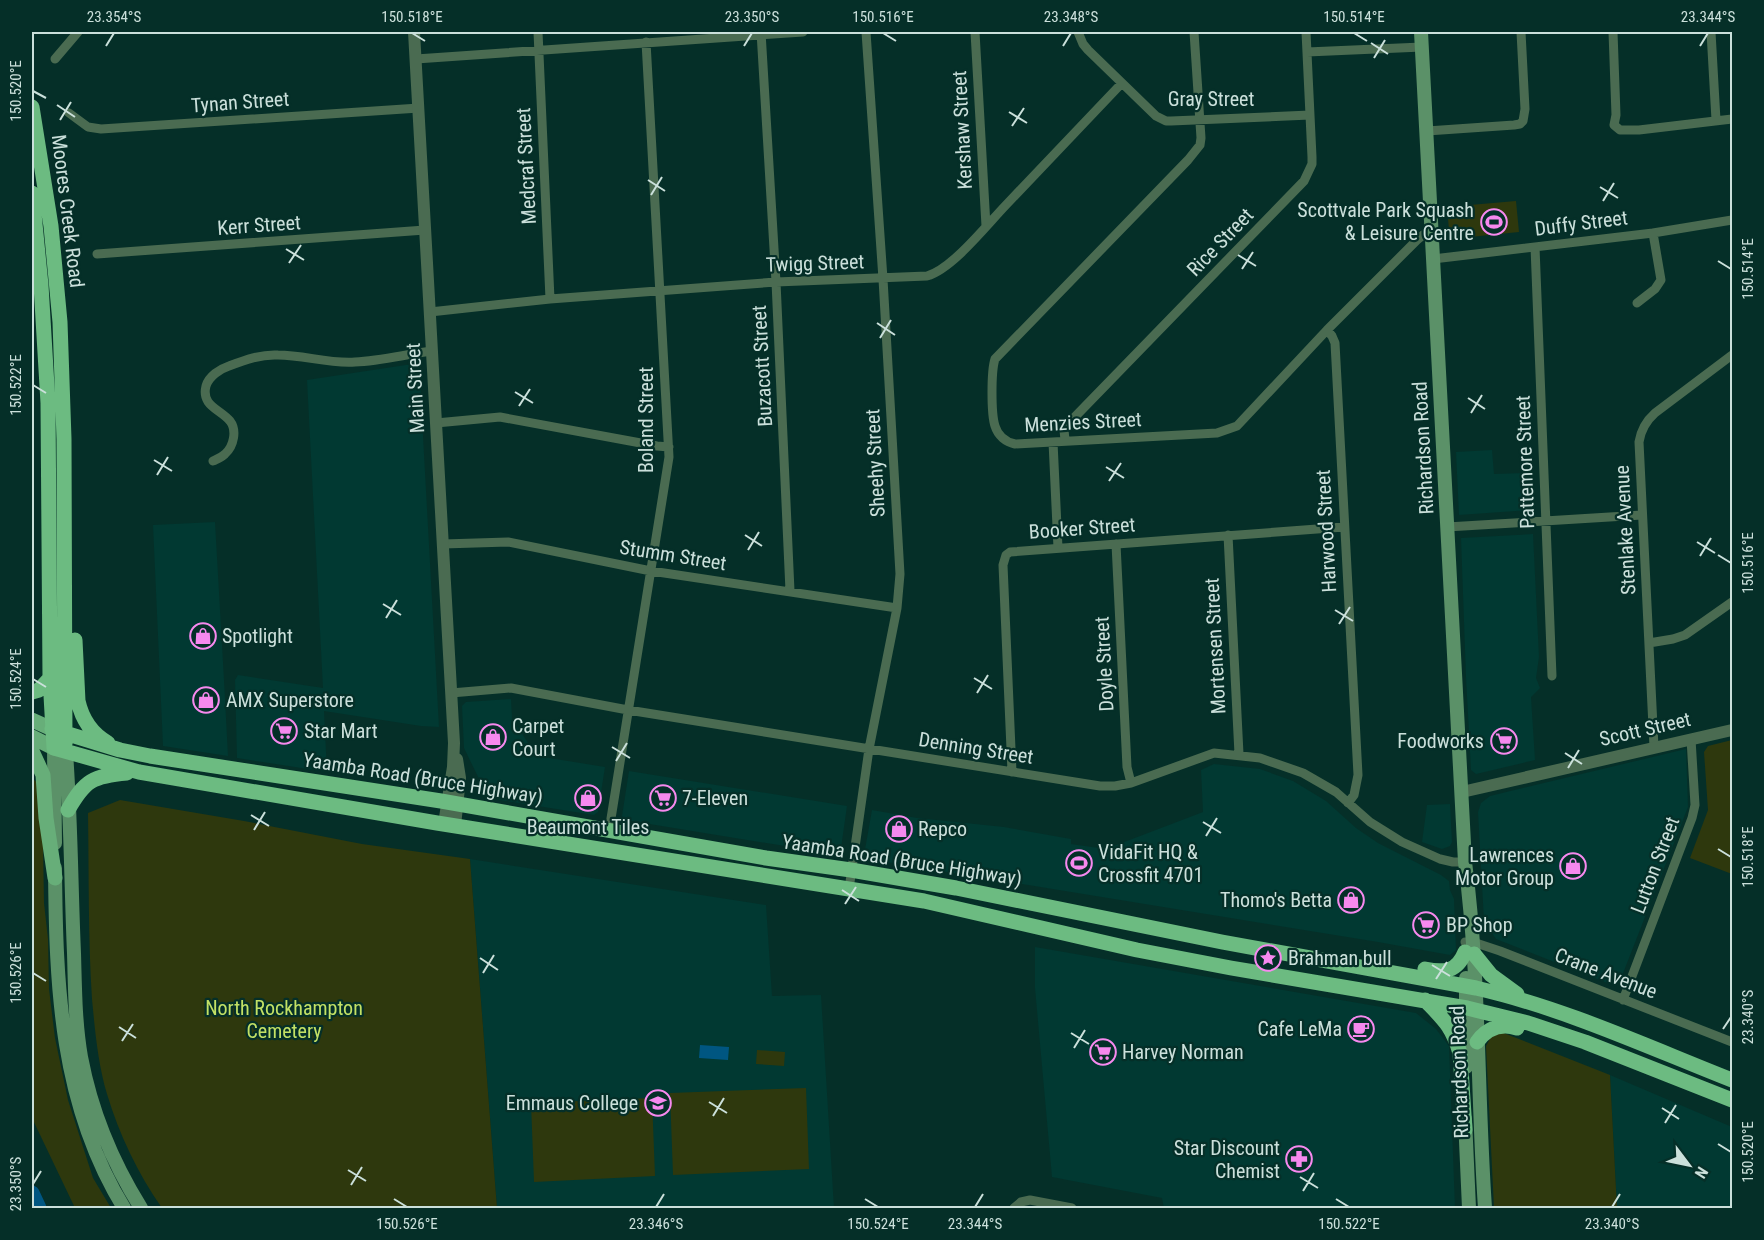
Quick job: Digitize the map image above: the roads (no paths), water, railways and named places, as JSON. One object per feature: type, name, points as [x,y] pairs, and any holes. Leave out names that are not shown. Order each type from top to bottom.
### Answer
[{"type":"highway","name":"Moores Creek Road","points":[[32,107],[51,226],[58,301],[64,464],[58,732]]},
{"type":"highway","name":"Moores Creek Road","points":[[32,193],[42,285],[48,403],[50,678],[60,750]]},
{"type":"highway","points":[[64,464],[74,592],[78,701],[85,721],[93,731],[101,739],[120,750]]},
{"type":"highway","points":[[32,692],[39,690],[50,678]]},
{"type":"highway","name":"Yaamba Road (Bruce Highway)","points":[[58,732],[120,750],[221,768],[453,803],[766,858],[956,888],[1222,942],[1471,987],[1531,1003],[1732,1080]]},
{"type":"highway","name":"Yaamba Road (Bruce Highway)","points":[[60,750],[139,772],[449,825],[924,901],[1113,945],[1425,1000],[1528,1023],[1584,1042],[1732,1100]]},
{"type":"highway","points":[[68,810],[80,790],[90,781],[114,774],[139,772]]},
{"type":"highway","points":[[1355,966],[1361,962],[1378,962],[1443,973],[1460,962],[1469,947],[1482,967],[1497,981],[1531,1003]]},
{"type":"highway","points":[[1425,1000],[1449,1026],[1457,1043],[1460,1053],[1465,1130]]},
{"type":"highway","points":[[1477,1042],[1492,1028],[1510,1026],[1561,1041],[1584,1042]]},
{"type":"main road","name":"Richardson Road","points":[[1421,32],[1462,792],[1465,862],[1463,908],[1469,947],[1472,1010],[1465,1130],[1469,1209]]},
{"type":"main road","points":[[32,720],[58,732]]},
{"type":"main road","points":[[32,737],[60,750]]},
{"type":"main road","name":"Moores Creek Road","points":[[60,750],[68,810],[75,1012],[82,1059],[104,1137],[141,1209]]},
{"type":"main road","name":"Moores Creek Road","points":[[60,750],[55,878],[60,1004],[64,1034],[75,1096],[87,1134],[102,1170],[124,1209]]},
{"type":"main road","points":[[32,751],[43,775],[46,818],[55,878]]},
{"type":"main road","name":"Richardson Road","points":[[1472,1010],[1477,1042],[1485,1209]]},
{"type":"street","points":[[55,59],[78,32]]},
{"type":"street","name":"Main Street","points":[[414,32],[454,743],[453,803],[449,825]]},
{"type":"street","name":"Medcraf Street","points":[[538,32],[550,298]]},
{"type":"street","points":[[416,59],[761,33],[803,32]]},
{"type":"street","name":"Sheehy Street","points":[[849,889],[869,749],[897,608],[900,574],[884,279],[866,32]]},
{"type":"street","name":"Kershaw Street","points":[[975,32],[986,226]]},
{"type":"street","name":"Gray Street","points":[[1078,32],[1083,44],[1162,120],[1310,115]]},
{"type":"street","name":"Menzies Street","points":[[1194,32],[1200,145],[994,359],[991,373],[994,425],[1003,438],[1016,444],[1217,433],[1237,426],[1327,330],[1417,240],[1432,233]]},
{"type":"street","name":"Rice Street","points":[[1065,440],[1064,430],[1067,425],[1304,181],[1312,164],[1306,32]]},
{"type":"street","points":[[1427,131],[1514,125],[1523,121],[1525,109],[1521,32]]},
{"type":"street","points":[[1613,32],[1616,115],[1614,125],[1620,130],[1639,130],[1732,119]]},
{"type":"street","points":[[1711,32],[1716,120]]},
{"type":"street","name":"Buzacott Street","points":[[761,33],[776,282],[790,591]]},
{"type":"street","name":"Boland Street","points":[[609,831],[669,457],[646,42]]},
{"type":"street","points":[[1307,52],[1422,46]]},
{"type":"street","name":"Twigg Street","points":[[430,312],[550,298],[776,282],[884,279],[938,273],[1122,83]]},
{"type":"street","name":"Tynan Street","points":[[69,113],[88,127],[101,129],[419,108]]},
{"type":"street","name":"Duffy Street","points":[[1433,259],[1653,233],[1732,220]]},
{"type":"street","name":"Kerr Street","points":[[96,254],[425,231]]},
{"type":"street","points":[[1637,303],[1655,290],[1661,280],[1653,233]]},
{"type":"street","name":"Pattemore Street","points":[[1535,247],[1552,676]]},
{"type":"street","name":"Harwood Street","points":[[1327,330],[1335,343],[1358,776],[1354,795],[1348,802]]},
{"type":"street","points":[[213,461],[225,454],[234,435],[229,420],[208,402],[206,395],[207,382],[224,368],[252,358],[270,355],[337,363],[432,351]]},
{"type":"street","name":"Stenlake Avenue","points":[[1654,747],[1642,515],[1639,442],[1641,431],[1655,412],[1732,356]]},
{"type":"street","points":[[436,423],[500,417],[669,447]]},
{"type":"street","points":[[1053,442],[1058,548]]},
{"type":"street","points":[[1447,527],[1642,515]]},
{"type":"street","name":"Booker Street","points":[[1012,772],[1003,565],[1006,555],[1010,552],[1344,527]]},
{"type":"street","name":"Mortensen Street","points":[[1228,536],[1239,754]]},
{"type":"street","name":"Stumm Street","points":[[443,544],[508,542],[651,571],[897,608]]},
{"type":"street","name":"Doyle Street","points":[[1116,544],[1127,767],[1131,783]]},
{"type":"street","points":[[1649,643],[1685,635],[1732,602]]},
{"type":"street","name":"Denning Street","points":[[451,693],[511,688],[628,710],[1100,786],[1131,783],[1214,753],[1239,754],[1273,761],[1303,773],[1336,792],[1370,822],[1402,842],[1440,859],[1465,862]]},
{"type":"street","name":"Scott Street","points":[[1462,792],[1732,730]]},
{"type":"street","name":"Lutton Street","points":[[1623,1000],[1692,818],[1695,805],[1690,739]]},
{"type":"street","name":"Crane Avenue","points":[[1469,947],[1623,1000],[1732,1042]]},
{"type":"street","points":[[1014,1209],[1021,1202],[1030,1200],[1072,1209]]},
{"type":"waterway","points":[[32,1193],[39,1208]]},
{"type":"place","name":"Scottvale Park Squash & Leisure Centre","points":[[1494,222]]},
{"type":"place","name":"Spotlight","points":[[203,636]]},
{"type":"place","name":"AMX Superstore","points":[[206,700]]},
{"type":"place","name":"Star Mart","points":[[284,731]]},
{"type":"place","name":"Carpet Court","points":[[493,737]]},
{"type":"place","name":"Foodworks","points":[[1504,741]]},
{"type":"place","name":"Beaumont Tiles","points":[[588,798]]},
{"type":"place","name":"7-Eleven","points":[[663,798]]},
{"type":"place","name":"Repco","points":[[899,829]]},
{"type":"place","name":"VidaFit HQ & Crossfit 4701","points":[[1079,863]]},
{"type":"place","name":"Lawrences Motor Group","points":[[1573,866]]},
{"type":"place","name":"Thomo's Betta","points":[[1351,900]]},
{"type":"place","name":"BP Shop","points":[[1426,925]]},
{"type":"place","name":"Brahman bull","points":[[1268,958]]},
{"type":"place","name":"Cafe LeMa","points":[[1361,1029]]},
{"type":"place","name":"Harvey Norman","points":[[1103,1052]]},
{"type":"place","name":"Emmaus College","points":[[658,1103]]},
{"type":"place","name":"Star Discount Chemist","points":[[1299,1159]]},
{"type":"park label","name":"North Rockhampton Cemetery","points":[[284,1020]]}]
